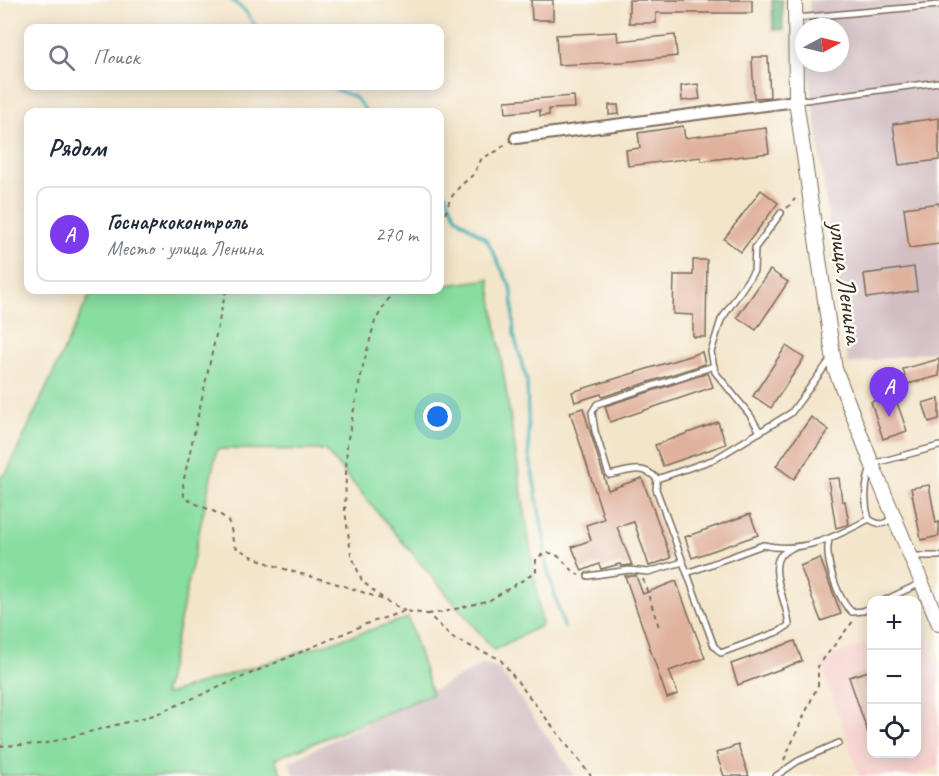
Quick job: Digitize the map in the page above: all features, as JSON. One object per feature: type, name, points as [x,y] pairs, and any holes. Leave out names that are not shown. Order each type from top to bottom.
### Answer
[{"type":"street","name":"улица Ленина","points":[[795,0],[796,18]]},
{"type":"street","name":"улица Ленина","points":[[796,72],[796,101],[835,369],[939,624]]},
{"type":"street","points":[[516,138],[796,101]]},
{"type":"lane","points":[[796,18],[939,5]]},
{"type":"lane","points":[[796,101],[939,82]]},
{"type":"lane","points":[[760,432],[750,415],[715,372],[711,352],[721,320],[754,271],[755,248],[781,213]]},
{"type":"lane","points":[[657,479],[716,459],[791,413],[833,357]]},
{"type":"lane","points":[[714,366],[597,404],[592,412],[595,431],[609,475],[636,469],[651,472],[657,479],[656,489],[714,646],[721,653],[780,631],[789,625],[776,565],[780,555],[792,548]]},
{"type":"lane","points":[[893,513],[891,519],[885,524],[877,524],[869,519],[865,507],[865,493],[867,476],[872,464],[939,446]]},
{"type":"lane","points":[[687,573],[763,545],[792,548],[829,540],[869,519]]},
{"type":"lane","points":[[829,540],[827,558],[844,606],[852,612],[867,609]]},
{"type":"lane","points":[[912,556],[939,556]]},
{"type":"lane","points":[[588,576],[629,570],[648,572],[683,562]]},
{"type":"lane","points":[[893,596],[922,582]]},
{"type":"lane","points":[[776,776],[798,760],[839,743]]},
{"type":"path","points":[[444,217],[450,199],[460,186],[473,176],[482,158],[516,138]]},
{"type":"path","points":[[781,213],[795,199]]},
{"type":"path","points":[[224,294],[189,451],[183,483],[184,497],[220,515],[228,522],[234,546],[244,553],[294,572],[386,600]]},
{"type":"path","points":[[392,294],[375,321],[347,443],[345,510],[351,554],[362,582],[405,611],[428,614],[490,600],[536,572],[536,559],[547,554],[560,556],[573,572],[588,576]]},
{"type":"path","points":[[640,571],[660,630]]},
{"type":"path","points":[[0,746],[44,744],[154,715],[366,624],[405,611]]},
{"type":"path","points":[[780,767],[818,685],[818,666],[863,611]]},
{"type":"path","points":[[428,614],[454,639],[500,659],[591,776]]},
{"type":"shaded area","points":[[810,0],[939,0],[939,350],[848,364],[809,72],[849,72],[849,18],[809,18]]},
{"type":"shaded area","points":[[921,625],[939,671],[939,766],[913,776],[860,776],[820,662],[867,643],[867,758],[921,758]]},
{"type":"shaded area","points":[[485,664],[499,669],[575,776],[295,776],[289,762]]},
{"type":"green space","points":[[772,0],[782,0],[783,30],[773,29]]},
{"type":"green space","points":[[489,279],[542,625],[494,650],[325,450],[217,449],[164,695],[408,618],[432,694],[275,759],[282,776],[0,776],[0,477],[7,472],[90,294],[367,294],[370,296],[444,294],[444,285]]},
{"type":"building","points":[[531,0],[553,0],[553,20],[532,20]]},
{"type":"building","points":[[629,0],[752,0],[752,13],[656,13],[656,23],[629,23]]},
{"type":"building","points":[[617,32],[618,41],[675,35],[677,56],[623,62],[558,65],[556,35]]},
{"type":"building","points":[[752,57],[768,57],[770,97],[754,98]]},
{"type":"building","points":[[698,84],[700,99],[682,101],[681,86]]},
{"type":"building","points":[[574,96],[575,108],[549,109],[549,115],[540,116],[540,110],[506,113],[505,101]]},
{"type":"building","points":[[609,105],[618,105],[619,114],[609,115]]},
{"type":"building","points":[[939,118],[939,160],[899,165],[893,124]]},
{"type":"building","points":[[683,126],[685,138],[766,128],[769,153],[701,161],[701,157],[628,166],[626,150],[640,148],[638,133]]},
{"type":"building","points":[[761,190],[778,203],[741,252],[724,239]]},
{"type":"building","points":[[939,203],[939,244],[909,248],[904,208]]},
{"type":"building","points":[[693,260],[707,260],[706,337],[693,337],[693,315],[673,314],[674,275],[693,275]]},
{"type":"building","points":[[914,267],[917,291],[867,298],[864,274]]},
{"type":"building","points":[[770,270],[788,282],[756,330],[737,317]]},
{"type":"building","points":[[786,346],[804,358],[771,408],[753,396]]},
{"type":"building","points":[[702,352],[705,364],[602,397],[601,394],[575,402],[572,392]]},
{"type":"building","points":[[939,359],[939,376],[907,384],[903,369]]},
{"type":"building","points":[[708,373],[713,387],[610,422],[605,406]]},
{"type":"building","points":[[894,394],[907,431],[883,439],[871,402]]},
{"type":"building","points":[[939,398],[939,419],[929,422],[923,403]]},
{"type":"building","points":[[583,408],[608,490],[642,478],[671,558],[649,566],[634,522],[617,527],[632,565],[621,566],[620,564],[601,569],[599,564],[582,571],[572,547],[591,540],[586,525],[604,519],[570,412]]},
{"type":"building","points":[[811,417],[829,430],[794,479],[776,466]]},
{"type":"building","points":[[718,422],[726,444],[663,466],[655,445]]},
{"type":"building","points":[[839,478],[842,501],[845,501],[849,524],[836,528],[828,479]]},
{"type":"building","points":[[929,485],[936,523],[939,522],[939,536],[921,540],[911,488]]},
{"type":"building","points":[[750,514],[758,535],[692,558],[685,537]]},
{"type":"building","points":[[820,558],[841,614],[821,621],[800,566]]},
{"type":"building","points":[[625,576],[636,576],[643,594],[676,581],[705,658],[669,671],[678,694],[667,698]]},
{"type":"building","points":[[795,641],[802,661],[738,685],[731,664]]},
{"type":"building","points":[[867,672],[867,730],[849,677]]},
{"type":"building","points":[[738,745],[749,776],[724,776],[716,753]]},
{"type":"waterway","points":[[232,0],[245,11],[254,24]]},
{"type":"waterway","points":[[336,90],[355,97],[364,108]]},
{"type":"waterway","points":[[444,192],[456,217],[487,240],[512,290],[514,335],[527,381],[529,454],[544,538],[546,564],[564,627]]},
{"type":"place","name":"Госнаркоконтроль","points":[[889,417]]}]
